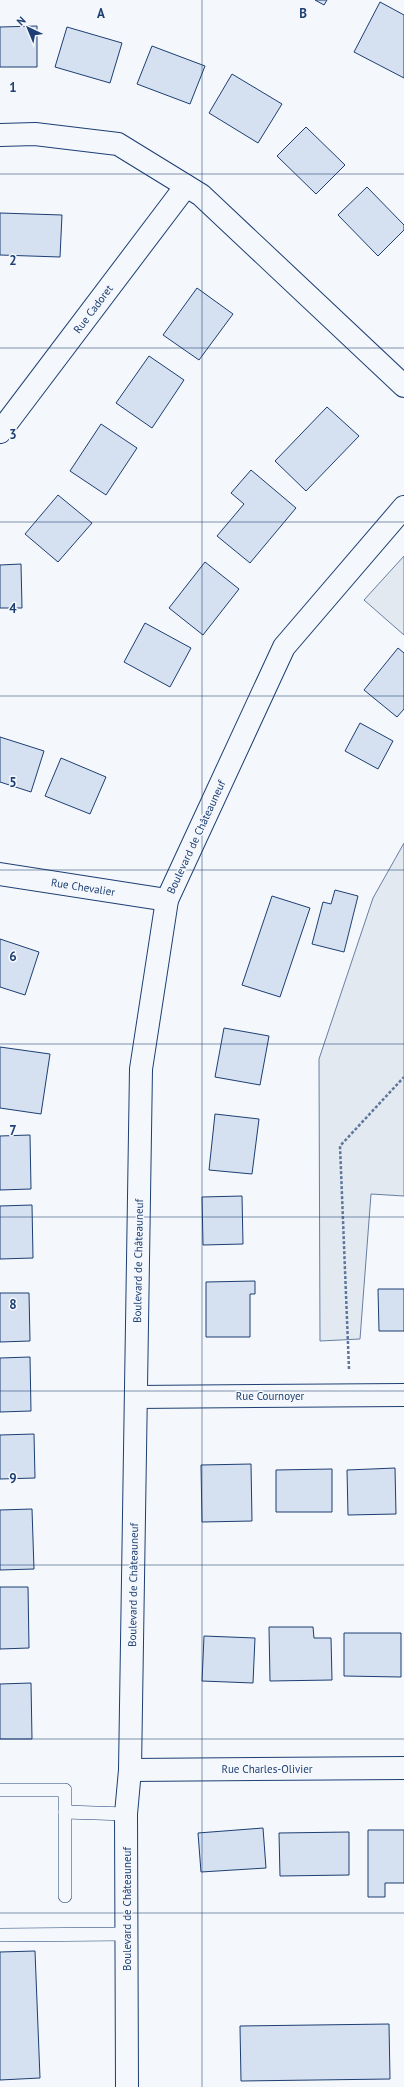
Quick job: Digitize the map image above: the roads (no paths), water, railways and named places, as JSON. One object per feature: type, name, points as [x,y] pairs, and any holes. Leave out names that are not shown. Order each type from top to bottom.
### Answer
[{"type":"street","points":[[0,135],[35,134],[118,144],[201,195],[404,386]]},
{"type":"street","name":"Rue Cadoret","points":[[0,432],[186,186]]},
{"type":"street","name":"Boulevard de Châteauneuf","points":[[127,2087],[126,1814],[130,1770],[140,1068],[166,900],[284,647],[404,507]]},
{"type":"street","name":"Rue Chevalier","points":[[0,874],[166,900]]},
{"type":"street","name":"Rue Cournoyer","points":[[136,1397],[404,1395]]},
{"type":"street","name":"Rue Charles-Olivier","points":[[130,1770],[404,1768]]},
{"type":"lane","points":[[0,1790],[65,1790],[65,1896]]},
{"type":"lane","points":[[65,1812],[126,1814]]},
{"type":"lane","points":[[0,1935],[127,1934]]}]
